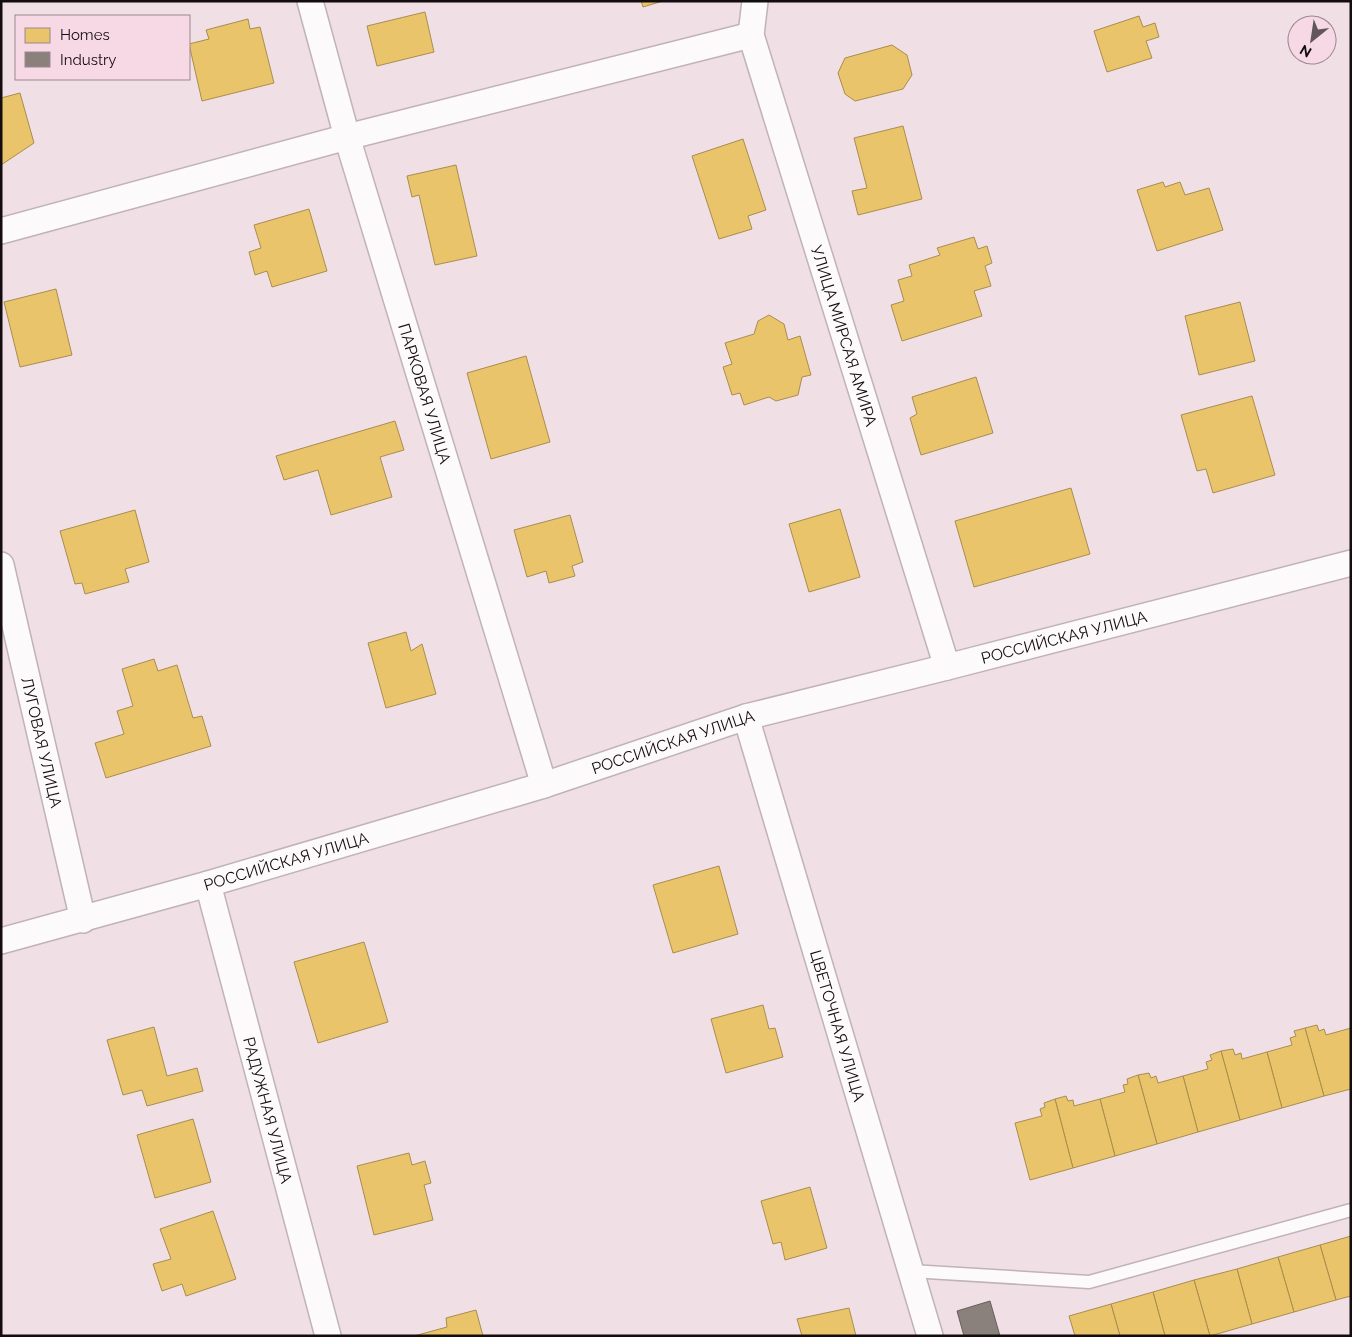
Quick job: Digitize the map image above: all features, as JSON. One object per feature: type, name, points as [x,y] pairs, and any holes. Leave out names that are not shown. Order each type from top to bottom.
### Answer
[{"type":"street","name":"ПАРКОВАЯ УЛИЦА","points":[[310,1],[347,137],[544,785]]},
{"type":"street","name":"УЛИЦА МИРСАЯ АМИРА","points":[[755,1],[751,35],[947,667]]},
{"type":"street","points":[[1,231],[347,137],[751,35]]},
{"type":"street","name":"РОССИЙСКАЯ УЛИЦА","points":[[1,940],[82,920],[544,785],[746,717],[1351,563]]},
{"type":"street","name":"ЛУГОВАЯ УЛИЦА","points":[[1,565],[82,920]]},
{"type":"street","name":"ЦВЕТОЧНАЯ УЛИЦА","points":[[746,717],[930,1336]]},
{"type":"street","name":"РАДУЖНАЯ УЛИЦА","points":[[208,884],[328,1336]]},
{"type":"lane","points":[[910,1271],[1089,1282],[1351,1210]]},
{"type":"building: Homes","points":[[641,1],[663,1],[643,7]]},
{"type":"building: Homes","points":[[425,12],[434,52],[377,66],[367,26]]},
{"type":"building: Homes","points":[[1139,16],[1143,27],[1155,23],[1159,37],[1146,41],[1152,58],[1107,72],[1094,31]]},
{"type":"building: Homes","points":[[248,19],[250,29],[260,27],[274,83],[202,101],[190,44],[209,39],[206,30]]},
{"type":"building: Homes","points":[[892,45],[907,55],[912,75],[903,89],[855,101],[845,94],[838,73],[845,58]]},
{"type":"building: Homes","points":[[20,93],[34,143],[1,165],[1,98]]},
{"type":"building: Homes","points":[[903,126],[922,199],[858,215],[852,191],[867,188],[854,138]]},
{"type":"building: Homes","points":[[743,139],[766,210],[748,216],[752,229],[719,239],[692,156]]},
{"type":"building: Homes","points":[[456,165],[477,256],[435,265],[419,195],[412,197],[407,176]]},
{"type":"building: Homes","points":[[1163,182],[1165,187],[1180,182],[1185,195],[1209,188],[1223,230],[1157,251],[1137,190]]},
{"type":"building: Homes","points":[[309,209],[327,271],[272,287],[267,271],[255,275],[249,252],[261,248],[254,225]]},
{"type":"building: Homes","points":[[974,237],[978,249],[987,246],[992,263],[985,266],[991,286],[974,291],[982,316],[902,341],[891,305],[904,301],[898,280],[912,276],[909,265],[940,255],[937,248]]},
{"type":"building: Homes","points":[[56,289],[72,355],[20,367],[4,302]]},
{"type":"building: Homes","points":[[1240,302],[1255,361],[1199,375],[1185,316]]},
{"type":"building: Homes","points":[[769,315],[784,324],[788,340],[800,336],[811,375],[802,377],[798,395],[776,401],[769,397],[744,405],[740,393],[732,395],[723,367],[732,364],[725,343],[754,334],[758,321]]},
{"type":"building: Homes","points":[[526,356],[550,442],[491,459],[467,373]]},
{"type":"building: Homes","points":[[976,377],[993,433],[921,455],[910,418],[917,414],[912,397]]},
{"type":"building: Homes","points":[[1252,396],[1275,475],[1213,493],[1206,469],[1197,471],[1181,415]]},
{"type":"building: Homes","points":[[395,421],[404,450],[380,457],[392,497],[331,515],[318,470],[284,480],[276,456]]},
{"type":"building: Homes","points":[[1071,488],[1090,554],[974,587],[955,521]]},
{"type":"building: Homes","points":[[840,509],[860,577],[809,592],[789,524]]},
{"type":"building: Homes","points":[[135,510],[149,562],[125,569],[129,582],[85,594],[82,583],[75,584],[60,531]]},
{"type":"building: Homes","points":[[570,515],[583,562],[572,566],[575,576],[549,583],[546,571],[527,577],[514,530]]},
{"type":"building: Homes","points":[[406,632],[411,651],[422,644],[436,694],[386,708],[368,643]]},
{"type":"building: Homes","points":[[154,659],[158,671],[177,665],[193,718],[202,716],[211,746],[106,778],[95,743],[124,734],[117,711],[133,706],[122,669]]},
{"type":"building: Homes","points":[[719,866],[738,934],[673,953],[653,885]]},
{"type":"building: Homes","points":[[364,942],[388,1022],[318,1043],[294,962]]},
{"type":"building: Homes","points":[[763,1005],[769,1029],[775,1028],[783,1057],[726,1073],[711,1019]]},
{"type":"building: Homes","points":[[1317,1025],[1319,1031],[1324,1029],[1326,1035],[1351,1028],[1351,1089],[1324,1096],[1305,1028]]},
{"type":"building: Homes","points":[[154,1027],[167,1076],[197,1068],[203,1091],[147,1106],[142,1090],[123,1095],[107,1040]]},
{"type":"building: Homes","points":[[1305,1028],[1324,1096],[1282,1108],[1267,1052],[1292,1045],[1290,1038],[1296,1036],[1294,1031]]},
{"type":"building: Homes","points":[[1233,1049],[1235,1055],[1241,1053],[1242,1059],[1267,1052],[1282,1108],[1240,1120],[1221,1051]]},
{"type":"building: Homes","points":[[1221,1051],[1240,1120],[1198,1132],[1183,1076],[1208,1069],[1206,1062],[1212,1060],[1210,1055]]},
{"type":"building: Homes","points":[[1149,1073],[1151,1078],[1156,1076],[1158,1083],[1183,1076],[1198,1132],[1157,1144],[1138,1075]]},
{"type":"building: Homes","points":[[1138,1075],[1157,1144],[1115,1156],[1100,1099],[1125,1092],[1123,1085],[1128,1084],[1127,1079]]},
{"type":"building: Homes","points":[[1066,1096],[1068,1101],[1073,1100],[1074,1106],[1100,1099],[1115,1156],[1073,1168],[1055,1099]]},
{"type":"building: Homes","points":[[1055,1099],[1073,1168],[1030,1180],[1015,1123],[1042,1116],[1040,1109],[1045,1107],[1044,1103]]},
{"type":"building: Homes","points":[[193,1119],[211,1182],[155,1198],[137,1135]]},
{"type":"building: Homes","points":[[409,1153],[412,1165],[425,1161],[431,1183],[424,1185],[433,1220],[374,1235],[357,1166]]},
{"type":"building: Homes","points":[[810,1187],[827,1248],[785,1260],[781,1242],[773,1244],[761,1201]]},
{"type":"building: Homes","points":[[213,1211],[236,1279],[186,1296],[182,1284],[162,1291],[153,1264],[171,1259],[160,1229]]},
{"type":"building: Homes","points":[[1351,1236],[1351,1296],[1336,1300],[1320,1245]]},
{"type":"building: Homes","points":[[1320,1245],[1336,1300],[1294,1312],[1278,1257]]},
{"type":"building: Homes","points":[[1278,1257],[1294,1312],[1252,1324],[1237,1269]]},
{"type":"building: Homes","points":[[1237,1269],[1252,1324],[1210,1336],[1194,1280]]},
{"type":"building: Homes","points":[[1194,1280],[1210,1336],[1165,1336],[1153,1292]]},
{"type":"building: Homes","points":[[1153,1292],[1165,1336],[1120,1336],[1111,1304]]},
{"type":"building: Homes","points":[[1111,1304],[1120,1336],[1075,1336],[1069,1316]]},
{"type":"building: Homes","points":[[849,1308],[856,1336],[802,1336],[797,1319]]},
{"type":"building: Homes","points":[[476,1310],[483,1336],[414,1336],[447,1327],[446,1318]]},
{"type":"building: Industry","points":[[990,1301],[1000,1336],[964,1336],[957,1311]]}]
